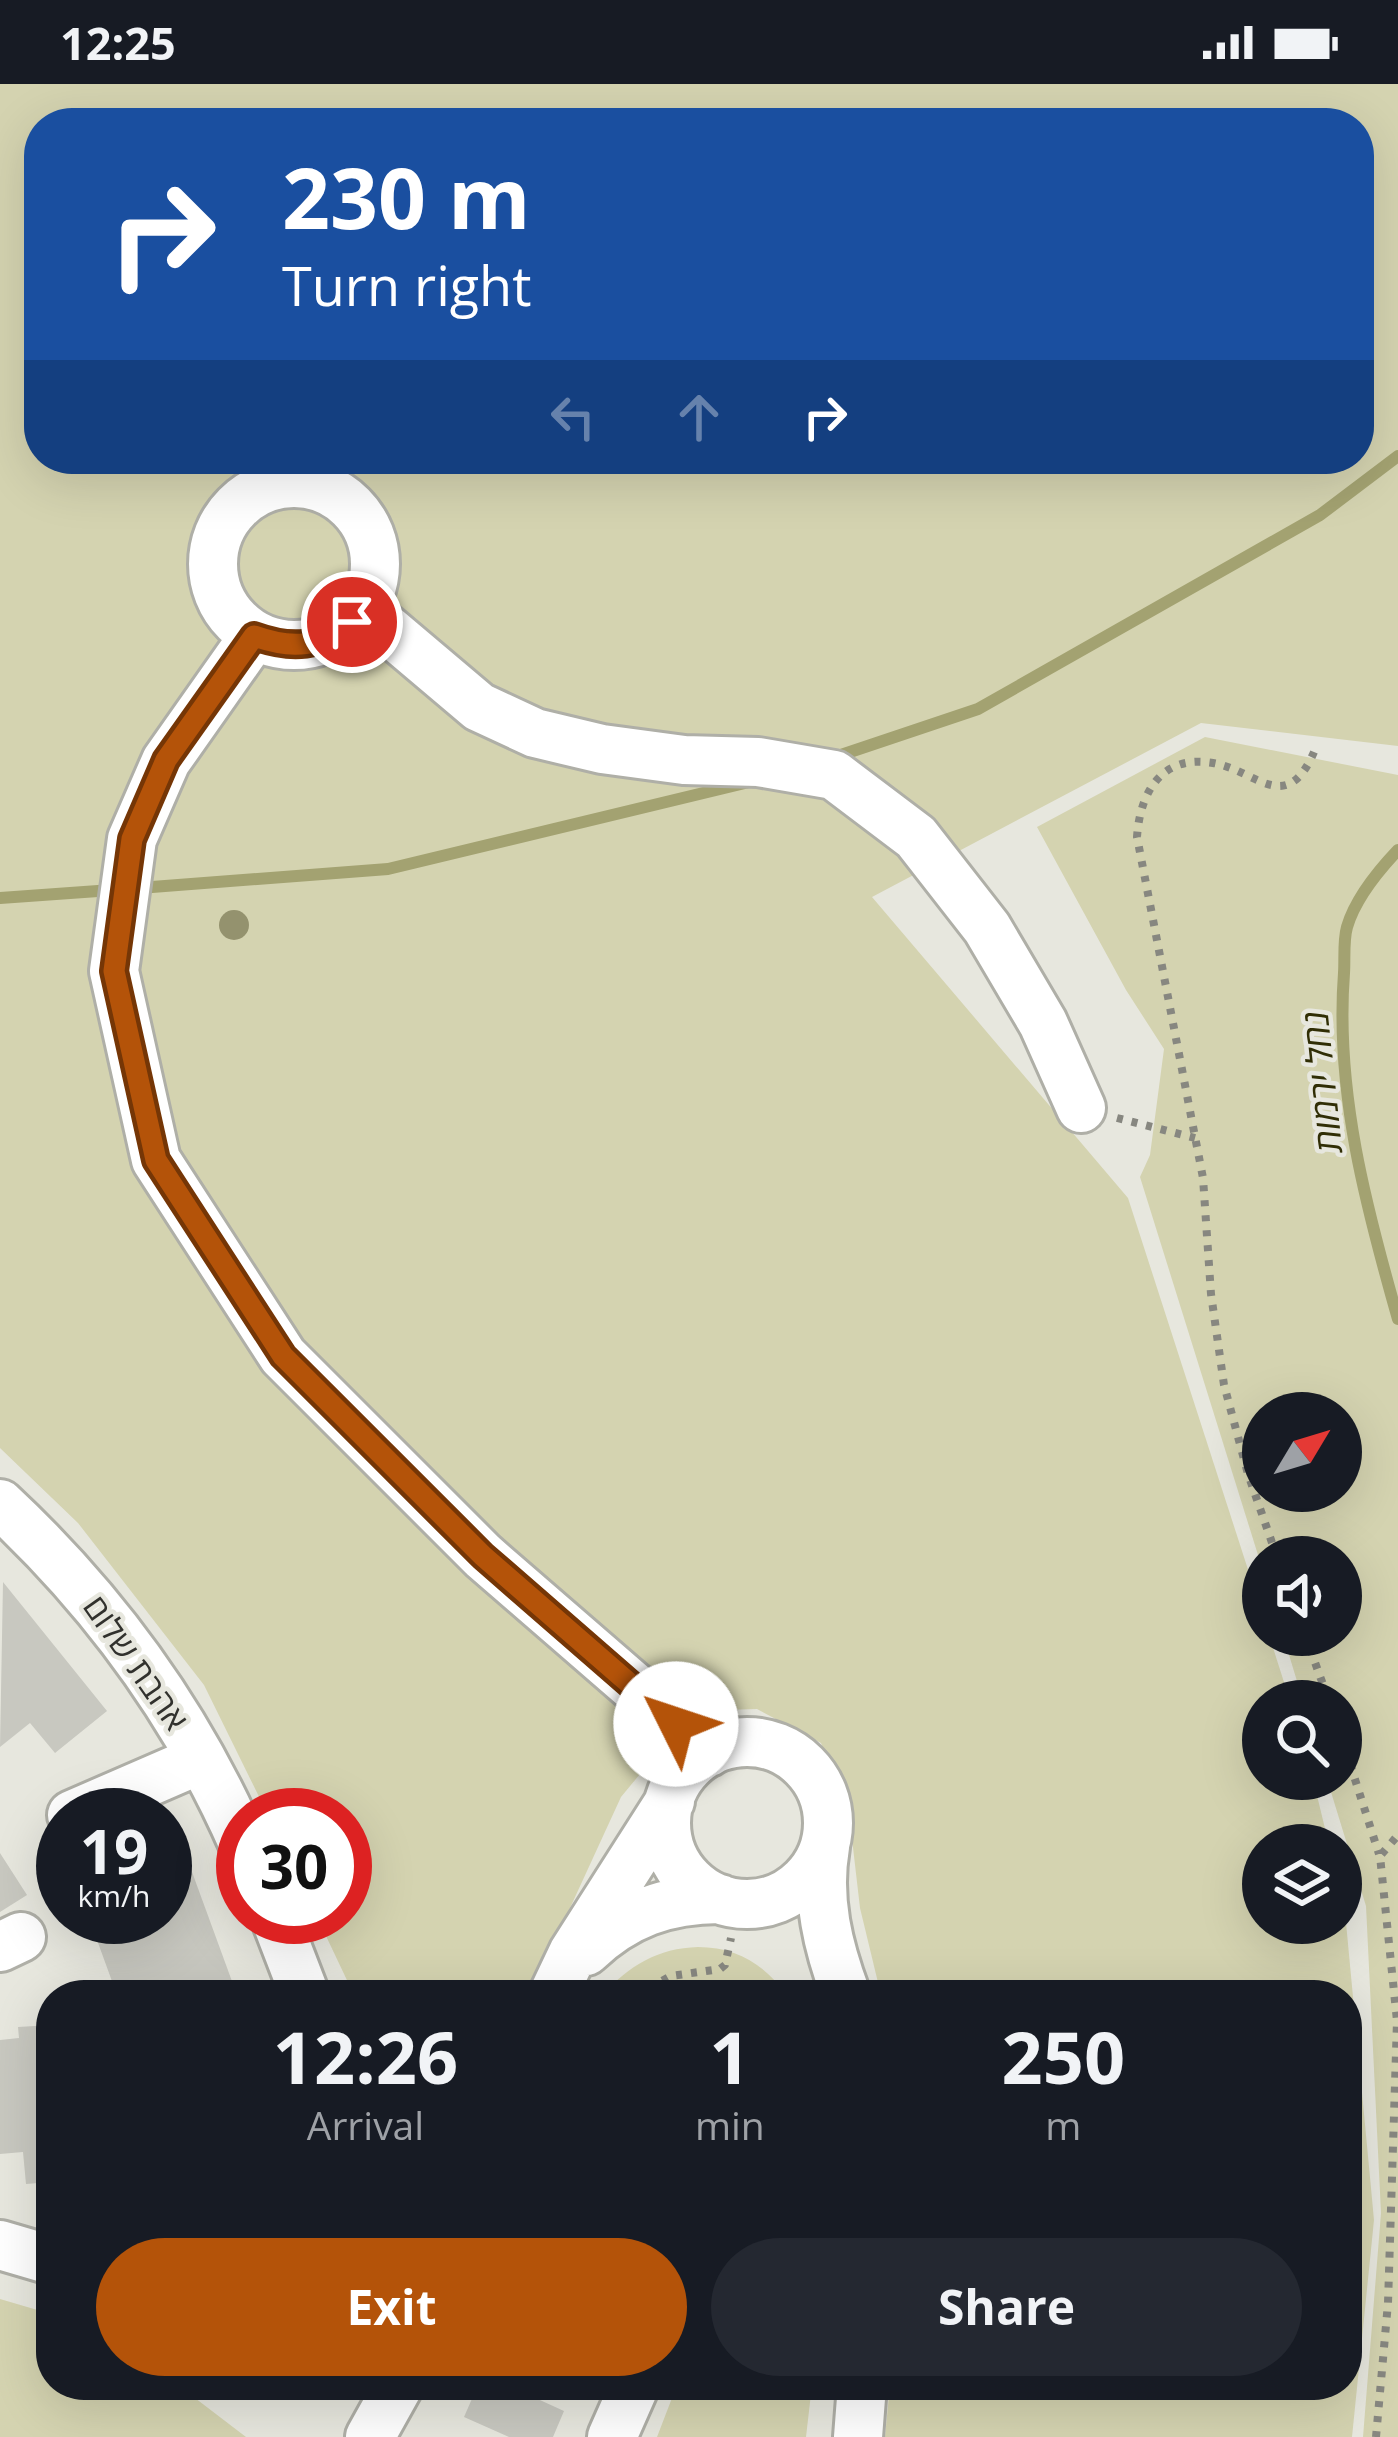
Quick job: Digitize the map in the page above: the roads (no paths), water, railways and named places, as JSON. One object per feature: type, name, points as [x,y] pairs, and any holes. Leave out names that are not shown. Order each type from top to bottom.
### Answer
[{"type":"street","points":[[293,482],[321,487],[344,500],[363,521],[374,546],[375,573],[362,608],[332,638],[306,646],[279,645],[254,636],[233,619],[219,596],[212,570],[214,544],[225,520],[242,500],[267,487],[293,482]]},
{"type":"street","points":[[362,608],[479,707],[535,733],[602,749],[684,760],[758,762],[834,776],[916,837],[987,928],[1043,1023],[1081,1108]]},
{"type":"street","points":[[254,636],[166,760],[132,839],[114,971],[156,1160],[283,1356],[483,1556],[709,1752]]},
{"type":"street","name":"אהבת שלום","points":[[0,1504],[106,1614],[157,1685],[216,1789]]},
{"type":"street","points":[[560,1980],[680,1778],[709,1752],[732,1744],[757,1743],[781,1750],[802,1764],[827,1808],[823,1912],[842,1980]]},
{"type":"street","points":[[134,1788],[201,1759]]},
{"type":"street","points":[[670,1801],[668,1838],[676,1862],[693,1882],[786,1926],[835,1980]]},
{"type":"street","points":[[564,1980],[585,1952],[635,1915],[669,1903],[775,1900],[797,1887],[814,1868],[825,1845]]},
{"type":"street","points":[[285,1944],[298,1980]]},
{"type":"street","points":[[0,2245],[36,2256]]},
{"type":"street","points":[[370,2437],[391,2400]]},
{"type":"street","points":[[612,2437],[628,2400]]},
{"type":"street","points":[[858,2437],[861,2400]]},
{"type":"waterway","points":[[832,758],[978,709],[1320,515],[1398,456]]},
{"type":"waterway","points":[[139,888],[388,869],[749,782]]},
{"type":"waterway","name":"נחל ירמות","points":[[1398,850],[1368,886],[1347,927],[1342,1017],[1356,1148],[1398,1319]]},
{"type":"waterway","points":[[0,898],[112,890]]}]
